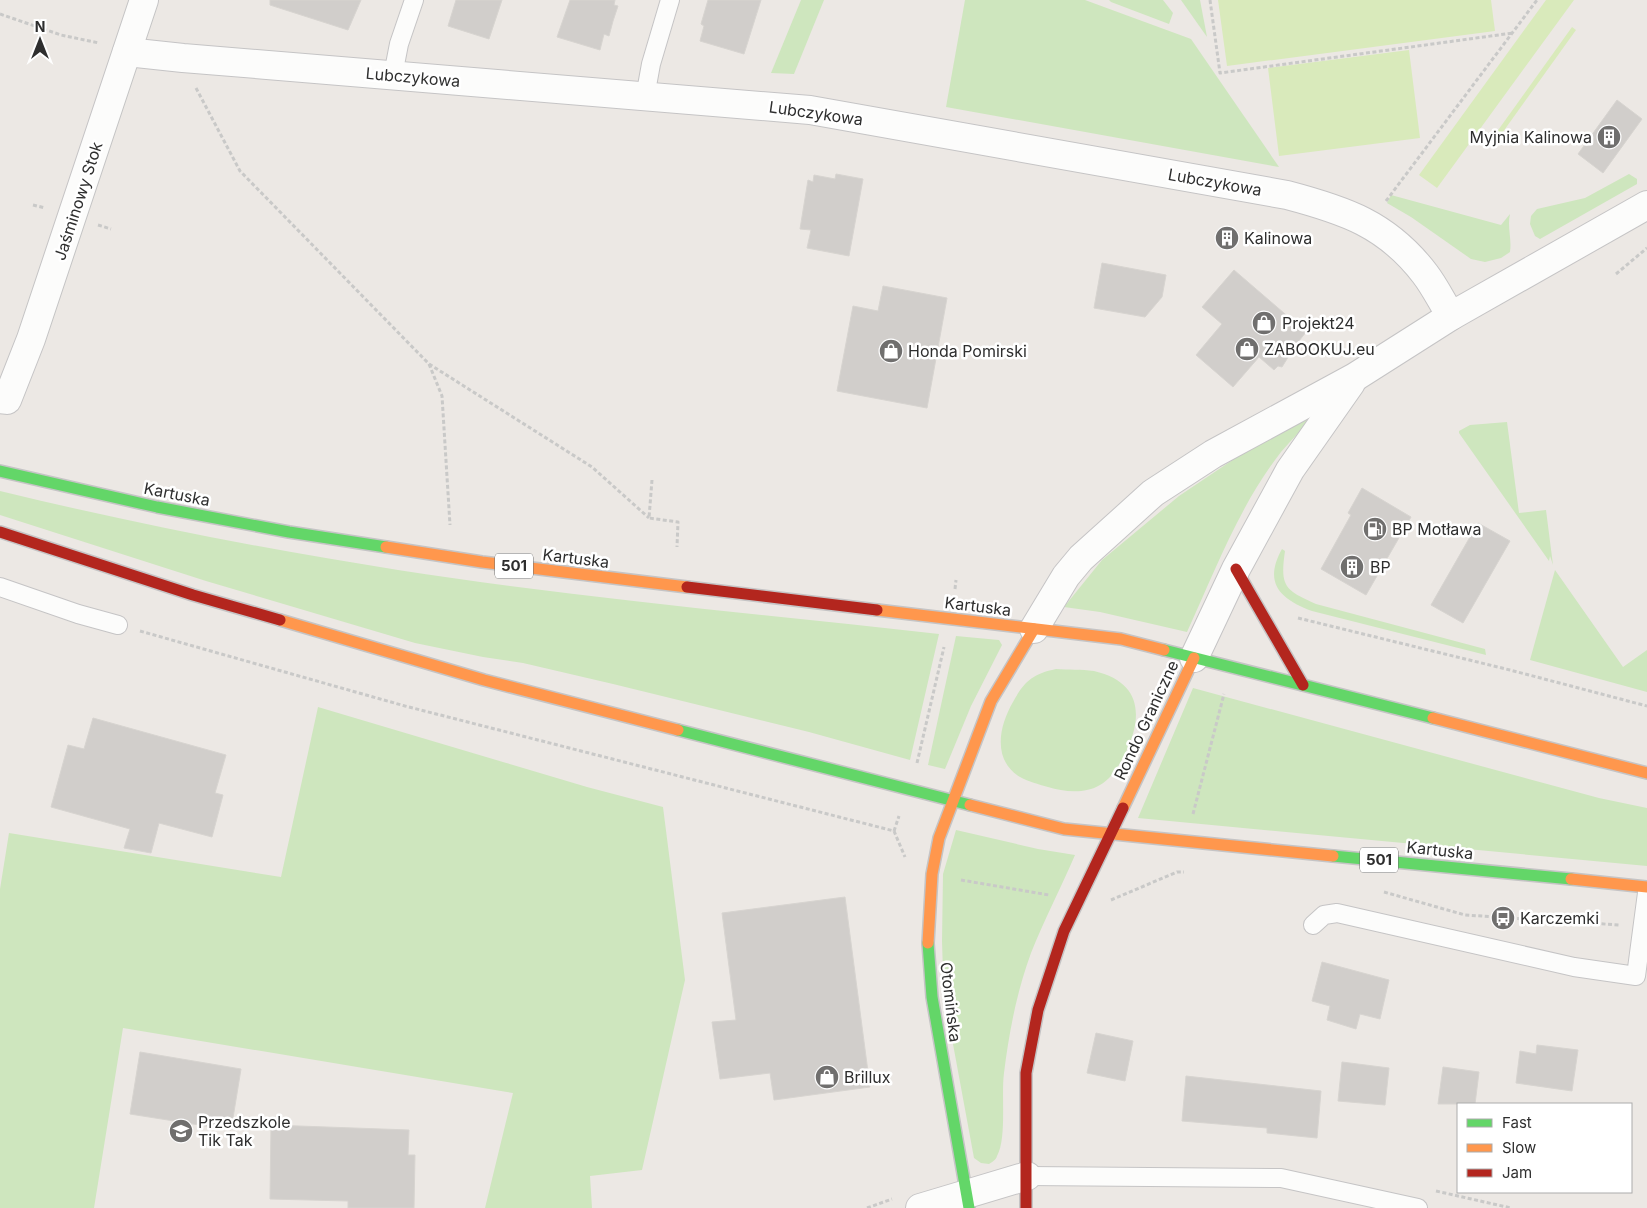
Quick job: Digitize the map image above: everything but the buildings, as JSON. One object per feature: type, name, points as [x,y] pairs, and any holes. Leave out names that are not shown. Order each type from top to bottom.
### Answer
[{"type":"main road","name":"Kartuska","points":[[0,471],[157,507],[289,532],[482,562],[1034,629]]},
{"type":"main road","name":"501","points":[[0,532],[193,595],[484,680],[1064,829],[1111,833]]},
{"type":"main road","points":[[1236,569],[1303,685]]},
{"type":"main road","points":[[952,800],[991,701],[1034,629]]},
{"type":"main road","name":"Rondo Graniczne","points":[[1034,629],[1121,639],[1194,658],[1111,833]]},
{"type":"main road","name":"501","points":[[1194,658],[1647,773]]},
{"type":"main road","name":"Otomińska","points":[[952,800],[939,838],[932,874],[928,936],[932,997],[968,1201]]},
{"type":"main road","points":[[1026,1208],[1026,1073],[1038,1010],[1064,930],[1111,833]]},
{"type":"main road","name":"Kartuska","points":[[1111,833],[1647,887]]},
{"type":"street","name":"Jaśminowy Stok","points":[[3,399],[31,339],[144,0]]},
{"type":"street","name":"Lubczykowa","points":[[128,52],[810,110],[1287,195],[1354,216],[1384,233],[1408,255],[1425,275],[1451,316]]},
{"type":"street","points":[[1034,629],[1066,576],[1081,558],[1153,493],[1213,454],[1354,378],[1451,316],[1647,205]]},
{"type":"street","points":[[1194,658],[1236,569],[1290,470],[1354,378]]},
{"type":"street","points":[[920,1208],[968,1201],[1026,1176]]},
{"type":"lane","points":[[393,75],[400,44],[414,0]]},
{"type":"lane","points":[[645,97],[651,64],[670,0]]},
{"type":"lane","points":[[0,587],[78,614],[118,625]]},
{"type":"lane","points":[[1313,925],[1324,915],[1337,913],[1574,967],[1642,976],[1642,927],[1647,893]]},
{"type":"lane","points":[[1026,1176],[1281,1178],[1418,1208]]},
{"type":"path","points":[[1210,0],[1220,73],[1513,33]]},
{"type":"path","points":[[1388,197],[1538,0]]},
{"type":"path","points":[[0,14],[61,35],[111,45],[128,52]]},
{"type":"path","points":[[183,58],[240,171],[429,364],[592,467],[649,518],[678,522],[677,547]]},
{"type":"path","points":[[1616,274],[1647,248]]},
{"type":"path","points":[[429,364],[442,396],[450,524]]},
{"type":"path","points":[[649,518],[652,480]]},
{"type":"path","points":[[1289,616],[1510,670],[1647,706]]},
{"type":"path","points":[[118,625],[405,706],[894,831],[910,870],[1102,904],[1178,872],[1185,872]]},
{"type":"path","points":[[919,757],[945,646]]},
{"type":"path","points":[[1178,872],[1231,667]]},
{"type":"path","points":[[1383,892],[1465,915],[1642,927]]},
{"type":"path","points":[[1433,1190],[1511,1208]]},
{"type":"green space","points":[[801,0],[824,0],[794,74],[771,73]]},
{"type":"green space","points":[[965,0],[1085,0],[1191,39],[1279,167],[946,107]]},
{"type":"green space","points":[[1109,0],[1163,0],[1173,13],[1169,24]]},
{"type":"green space","points":[[1181,0],[1200,0],[1207,37]]},
{"type":"green space","points":[[1218,0],[1491,0],[1495,31],[1227,66]]},
{"type":"green space","points":[[1546,0],[1574,0],[1437,188],[1419,175]]},
{"type":"green space","points":[[1572,27],[1576,30],[1495,143],[1491,140]]},
{"type":"green space","points":[[1409,50],[1420,138],[1279,156],[1268,68]]},
{"type":"green space","points":[[1629,174],[1637,179],[1637,184],[1540,239],[1535,236],[1530,224],[1531,216],[1537,209],[1585,198]]},
{"type":"green space","points":[[1391,195],[1501,225],[1510,214],[1510,252],[1501,258],[1485,262],[1471,259],[1411,217],[1387,203]]},
{"type":"green space","points":[[1310,408],[1315,415],[1281,452],[1240,517],[1187,632],[1100,612],[1064,607],[1102,560],[1179,496]]},
{"type":"green space","points":[[1507,422],[1519,513],[1546,510],[1553,565],[1550,556],[1549,561],[1459,433],[1459,431],[1470,425]]},
{"type":"green space","points":[[0,491],[198,535],[398,570],[600,597],[939,634],[910,760],[809,732],[613,684],[523,663],[415,643],[206,581],[0,515]]},
{"type":"green space","points":[[1282,549],[1285,551],[1284,579],[1291,590],[1297,595],[1316,604],[1485,649],[1486,655],[1312,611],[1291,601],[1283,595],[1275,580],[1274,571]]},
{"type":"green space","points":[[1555,570],[1623,667],[1647,650],[1647,692],[1530,660]]},
{"type":"green space","points":[[956,636],[999,640],[1002,645],[971,706],[945,769],[928,765]]},
{"type":"green space","points":[[1056,669],[1094,671],[1110,676],[1122,683],[1130,692],[1134,703],[1136,715],[1134,728],[1124,756],[1108,779],[1088,790],[1061,790],[1020,777],[1011,770],[1002,752],[1001,742],[1004,721],[1017,695],[1025,684],[1035,676]]},
{"type":"green space","points":[[1193,688],[1599,798],[1647,808],[1647,866],[1138,818]]},
{"type":"green space","points":[[318,707],[587,787],[663,807],[685,980],[642,1170],[590,1176],[592,1208],[485,1208],[513,1093],[123,1028],[94,1208],[0,1208],[0,889],[9,833],[281,877]]},
{"type":"green space","points":[[956,830],[1038,849],[1075,855],[1036,941],[1022,982],[1011,1027],[1004,1073],[1002,1139],[994,1161],[989,1164],[981,1163],[974,1158],[948,1017],[943,973],[943,874]]},
{"type":"traffic: fast","points":[[0,471],[157,507],[289,532],[386,547]]},
{"type":"traffic: fast","points":[[1164,650],[1433,718]]},
{"type":"traffic: fast","points":[[678,730],[970,805]]},
{"type":"traffic: fast","points":[[1333,856],[1571,879]]},
{"type":"traffic: fast","points":[[928,943],[932,997],[969,1208]]},
{"type":"traffic: slow","points":[[386,547],[482,562],[687,587]]},
{"type":"traffic: slow","points":[[877,610],[1121,639],[1164,650]]},
{"type":"traffic: slow","points":[[280,620],[484,680],[678,730]]},
{"type":"traffic: slow","points":[[928,943],[932,874],[939,838],[991,701],[1034,629]]},
{"type":"traffic: slow","points":[[1123,808],[1194,658]]},
{"type":"traffic: slow","points":[[1433,718],[1647,773]]},
{"type":"traffic: slow","points":[[970,805],[1064,829],[1333,856]]},
{"type":"traffic: slow","points":[[1571,879],[1647,887]]},
{"type":"traffic: jam","points":[[0,532],[193,595],[280,620]]},
{"type":"traffic: jam","points":[[1236,569],[1303,685]]},
{"type":"traffic: jam","points":[[687,587],[877,610]]},
{"type":"traffic: jam","points":[[1026,1208],[1026,1073],[1038,1010],[1064,931],[1123,808]]},
{"type":"place","name":"Myjnia Kalinowa","points":[[1609,137]]},
{"type":"place","name":"Kalinowa","points":[[1227,238]]},
{"type":"place","name":"Projekt24","points":[[1264,323]]},
{"type":"place","name":"ZABOOKUJ.eu","points":[[1247,349]]},
{"type":"place","name":"Honda Pomirski","points":[[891,351]]},
{"type":"place","name":"BP Motława","points":[[1375,529]]},
{"type":"place","name":"BP","points":[[1352,567]]},
{"type":"place","name":"Karczemki","points":[[1503,918]]},
{"type":"place","name":"Brillux","points":[[827,1077]]},
{"type":"place","name":"Przedszkole Tik Tak","points":[[181,1131]]}]
